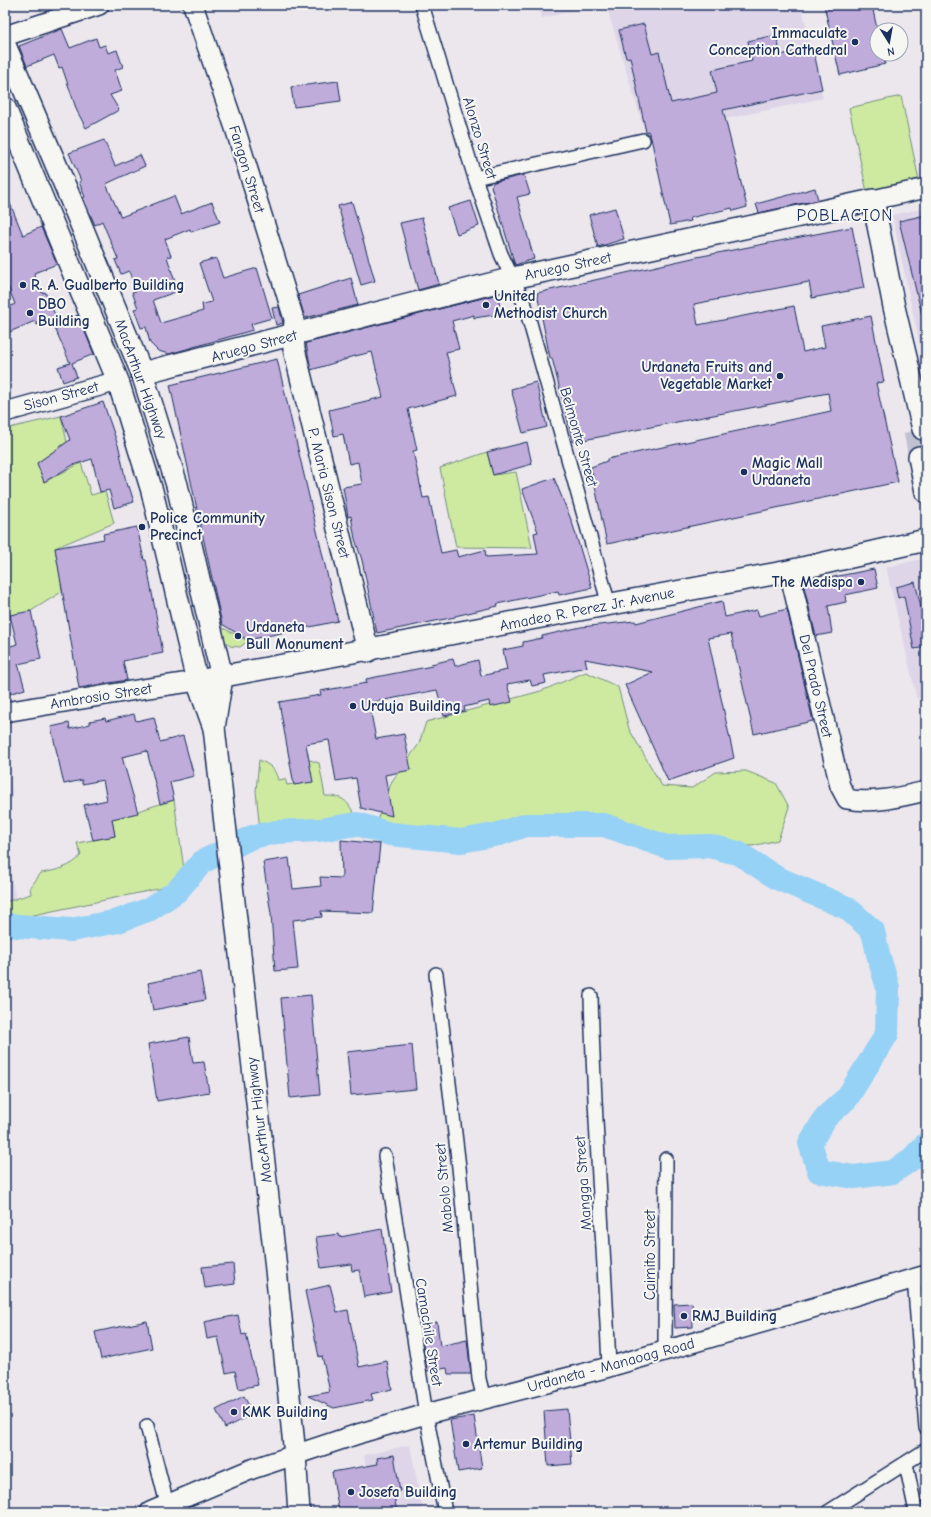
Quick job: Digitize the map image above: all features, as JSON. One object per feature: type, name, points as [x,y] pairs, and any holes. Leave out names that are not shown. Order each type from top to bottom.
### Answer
[{"type":"main road","points":[[5,36],[99,5]]},
{"type":"main road","name":"Fangon Street","points":[[193,5],[235,128],[294,319],[293,336]]},
{"type":"main road","name":"MacArthur Highway","points":[[5,45],[52,154],[142,373],[177,485],[222,677],[214,728]]},
{"type":"main road","name":"MacArthur Highway","points":[[5,108],[118,381],[152,491],[197,682],[214,728],[295,1455],[299,1512]]},
{"type":"main road","points":[[28,163],[52,154]]},
{"type":"main road","name":"Aruego Street","points":[[142,373],[293,336],[513,278],[868,202],[926,188]]},
{"type":"main road","points":[[868,202],[894,307],[919,430]]},
{"type":"main road","name":"P. Maria Sison Street","points":[[293,336],[294,349],[368,650]]},
{"type":"main road","name":"Sison Street","points":[[5,412],[118,381]]},
{"type":"main road","points":[[919,457],[926,492]]},
{"type":"main road","points":[[164,544],[190,538]]},
{"type":"main road","name":"Amadeo R. Perez Jr. Avenue","points":[[197,682],[789,571],[926,540]]},
{"type":"main road","name":"Del Prado Street","points":[[789,571],[840,786],[847,799],[861,802],[890,799],[926,792]]},
{"type":"main road","points":[[248,672],[252,663],[258,657],[346,642],[355,637],[362,628]]},
{"type":"main road","name":"Ambrosio Street","points":[[5,712],[142,689],[197,682]]},
{"type":"main road","name":"Urdaneta - Manaoag Road","points":[[150,1512],[252,1470],[426,1414],[484,1398],[609,1368],[920,1277]]},
{"type":"street","name":"Alonzo Street","points":[[422,5],[501,254],[513,278]]},
{"type":"street","points":[[476,178],[643,140]]},
{"type":"street","name":"Belmonte Street","points":[[513,278],[525,304],[609,605]]},
{"type":"street","name":"Mabolo Street","points":[[436,974],[459,1167],[480,1379],[484,1398]]},
{"type":"street","name":"Mangga Street","points":[[591,996],[594,1106],[604,1249],[609,1368]]},
{"type":"street","name":"Camachile Street","points":[[385,1156],[426,1414],[445,1512]]},
{"type":"street","name":"Caimito Street","points":[[665,1351],[666,1160]]},
{"type":"street","points":[[828,1512],[925,1451],[926,1429],[920,1277]]},
{"type":"street","points":[[147,1426],[167,1504]]},
{"type":"street","points":[[906,1464],[916,1512]]},
{"type":"shaded area","points":[[538,5],[599,5],[542,18]]},
{"type":"shaded area","points":[[606,5],[801,5],[823,98],[646,136]]},
{"type":"shaded area","points":[[926,208],[926,374],[892,215]]},
{"type":"shaded area","points":[[926,558],[926,697],[917,699],[886,567]]},
{"type":"shaded area","points":[[5,755],[13,798],[5,801]]},
{"type":"shaded area","points":[[5,853],[16,899],[5,902]]},
{"type":"shaded area","points":[[410,1445],[423,1512],[374,1512],[364,1455]]},
{"type":"green space","points":[[901,96],[919,180],[867,192],[849,108]]},
{"type":"green space","points":[[61,416],[67,442],[37,463],[44,482],[81,463],[91,495],[105,491],[114,523],[55,548],[63,591],[31,611],[5,617],[5,429]]},
{"type":"green space","points":[[487,452],[493,475],[516,472],[532,548],[456,547],[440,468]]},
{"type":"green space","points":[[221,627],[248,641],[240,647],[230,646],[222,639]]},
{"type":"green space","points":[[586,672],[618,687],[629,729],[662,786],[692,788],[716,772],[746,771],[776,783],[789,807],[778,840],[752,846],[657,839],[617,823],[554,821],[528,822],[515,824],[503,830],[473,836],[444,836],[376,823],[392,781],[419,744],[426,722],[541,691]]},
{"type":"green space","points":[[259,760],[272,767],[278,780],[285,779],[287,785],[305,782],[301,760],[310,760],[319,763],[325,796],[337,797],[345,801],[357,818],[260,831],[256,791]]},
{"type":"green space","points":[[174,800],[186,883],[5,921],[5,902],[31,894],[30,888],[41,873],[63,868],[78,859],[81,855],[77,843],[115,836],[112,819]]},
{"type":"building","name":"Immaculate Conception Cathedral","points":[[824,5],[872,5],[876,22],[869,22],[869,62],[885,62],[885,64],[840,75]]},
{"type":"building","points":[[644,24],[652,54],[659,52],[671,103],[717,93],[712,70],[752,61],[748,41],[776,35],[781,55],[813,48],[822,89],[723,110],[747,207],[733,211],[732,208],[690,218],[691,221],[670,225],[651,138],[648,131],[646,132],[630,57],[626,58],[619,30]]},
{"type":"building","points":[[62,29],[70,48],[96,38],[99,47],[105,45],[108,53],[117,50],[123,67],[115,70],[122,91],[110,95],[119,110],[86,128],[77,111],[62,67],[59,68],[54,55],[27,66],[19,46]]},
{"type":"building","points":[[338,81],[341,101],[294,107],[291,87]]},
{"type":"building","points":[[104,140],[115,166],[140,155],[145,166],[106,184],[121,217],[174,196],[181,214],[212,202],[220,222],[191,232],[190,229],[165,239],[171,256],[167,257],[178,291],[153,300],[161,323],[203,311],[202,304],[212,302],[199,263],[216,258],[223,278],[257,268],[272,318],[251,324],[253,330],[169,354],[158,351],[150,343],[146,327],[141,328],[134,309],[138,308],[132,292],[136,291],[129,271],[121,274],[115,260],[118,259],[102,221],[95,225],[83,198],[85,197],[79,182],[81,181],[69,153]]},
{"type":"building","points":[[524,175],[530,194],[517,197],[534,259],[515,265],[491,186],[494,182]]},
{"type":"building","points":[[815,188],[818,200],[759,213],[756,204]]},
{"type":"building","points":[[5,191],[23,235],[41,227],[57,264],[34,273],[42,293],[45,292],[56,317],[37,325],[35,321],[5,334],[5,309],[15,304],[5,279]]},
{"type":"building","points":[[471,201],[479,226],[457,234],[448,208]]},
{"type":"building","points":[[352,202],[375,281],[361,285],[338,206]]},
{"type":"building","points":[[615,208],[624,239],[598,247],[589,215]]},
{"type":"building","points":[[926,215],[926,315],[922,315],[899,221]]},
{"type":"building","points":[[422,218],[439,284],[418,290],[400,223]]},
{"type":"building","points":[[852,227],[864,288],[812,298],[809,282],[694,304],[698,325],[794,306],[803,352],[825,347],[821,326],[871,316],[884,382],[876,383],[898,482],[607,544],[591,467],[607,461],[607,459],[831,411],[828,393],[573,442],[552,358],[550,358],[537,293],[697,257]]},
{"type":"building","points":[[351,278],[358,305],[305,318],[298,295]]},
{"type":"building","points":[[498,294],[501,314],[474,318],[474,315],[452,321],[459,349],[446,352],[457,396],[408,409],[417,450],[413,451],[423,498],[429,497],[441,553],[456,550],[458,557],[485,550],[486,557],[538,554],[534,533],[538,532],[522,489],[554,478],[572,522],[592,588],[559,595],[558,591],[497,604],[498,606],[455,617],[377,633],[362,560],[355,539],[351,516],[348,517],[343,487],[362,484],[358,462],[349,464],[343,434],[334,436],[329,410],[383,397],[372,352],[347,358],[311,370],[306,343]]},
{"type":"building","points":[[279,307],[283,323],[276,325],[272,308]]},
{"type":"building","points":[[78,315],[94,354],[72,363],[77,377],[63,382],[58,367],[70,363],[54,326]]},
{"type":"building","points":[[277,359],[338,621],[248,640],[222,624],[170,385]]},
{"type":"building","points":[[536,382],[547,427],[523,433],[511,389]]},
{"type":"building","points":[[103,402],[119,448],[127,487],[129,486],[134,502],[114,508],[109,490],[100,492],[92,459],[73,465],[44,482],[37,463],[70,440],[61,416]]},
{"type":"building","points":[[527,442],[532,464],[493,475],[487,452]]},
{"type":"building","points":[[137,527],[144,560],[146,560],[163,653],[123,661],[127,680],[79,688],[55,548],[104,539],[103,534]]},
{"type":"building","points":[[874,569],[878,588],[845,595],[846,602],[828,606],[832,633],[816,636],[803,583]]},
{"type":"building","points":[[915,582],[926,628],[926,647],[914,649],[904,596],[898,598],[896,587]]},
{"type":"building","points":[[722,601],[725,617],[757,610],[759,616],[787,609],[813,721],[754,734],[731,634],[708,638],[734,758],[668,781],[625,685],[653,672],[585,659],[587,667],[544,675],[546,683],[532,686],[530,680],[507,684],[512,702],[490,707],[489,701],[464,707],[465,711],[444,716],[437,690],[369,703],[376,739],[404,734],[411,770],[385,775],[392,816],[361,808],[356,778],[336,781],[329,740],[306,744],[313,782],[294,785],[279,702],[321,695],[320,691],[367,683],[366,679],[432,666],[431,664],[453,659],[455,666],[478,660],[481,676],[507,670],[503,650],[523,646],[523,642],[542,638],[542,636],[581,627],[635,621],[636,623]]},
{"type":"building","points":[[31,611],[41,659],[18,664],[25,689],[5,695],[5,648],[17,644],[10,615]]},
{"type":"building","points":[[134,714],[136,721],[154,717],[160,742],[183,736],[194,776],[170,782],[174,800],[160,804],[147,751],[122,757],[138,813],[112,819],[115,836],[93,840],[84,805],[107,800],[103,780],[82,784],[82,780],[64,784],[51,727],[69,723],[70,729],[90,724],[90,721],[105,718],[106,721]]},
{"type":"building","points":[[341,840],[380,844],[373,913],[321,911],[322,917],[293,920],[298,969],[275,971],[271,914],[263,862],[289,858],[293,889],[321,886],[320,877],[342,878]]},
{"type":"building","points":[[200,972],[205,1000],[153,1010],[148,983]]},
{"type":"building","points":[[311,995],[320,1095],[290,1098],[281,998]]},
{"type":"building","points":[[189,1037],[193,1063],[204,1062],[209,1092],[157,1101],[148,1044]]},
{"type":"building","points":[[412,1045],[416,1089],[351,1095],[347,1052]]},
{"type":"building","points":[[382,1229],[391,1292],[364,1297],[359,1270],[352,1271],[351,1264],[321,1268],[316,1237],[339,1234],[340,1237]]},
{"type":"building","points":[[233,1264],[235,1284],[205,1288],[202,1267]]},
{"type":"building","points":[[330,1285],[337,1312],[348,1310],[359,1367],[387,1361],[392,1389],[371,1394],[373,1400],[334,1408],[308,1396],[330,1392],[322,1356],[319,1357],[305,1291]]},
{"type":"building","name":"RMJ Building","points":[[692,1303],[693,1327],[675,1328],[674,1304]]},
{"type":"building","points":[[238,1315],[242,1335],[246,1334],[258,1385],[239,1389],[235,1371],[226,1373],[218,1337],[207,1339],[204,1322]]},
{"type":"building","points":[[147,1321],[152,1348],[101,1359],[95,1332]]},
{"type":"building","points":[[437,1322],[440,1346],[467,1340],[471,1374],[448,1374],[447,1368],[427,1371],[420,1325]]},
{"type":"building","name":"KMK Building","points":[[244,1396],[253,1414],[225,1428],[216,1410]]},
{"type":"building","points":[[567,1409],[572,1464],[548,1466],[544,1411]]},
{"type":"building","name":"Artemur Building","points":[[474,1416],[482,1468],[458,1472],[450,1420]]},
{"type":"building","points":[[394,1455],[400,1491],[393,1492],[397,1512],[339,1512],[332,1472],[378,1464],[377,1458]]},
{"type":"waterway","points":[[5,925],[71,930],[118,921],[150,909],[177,891],[202,862],[252,837],[276,832],[319,830],[357,824],[390,834],[461,841],[499,834],[526,825],[604,825],[667,847],[709,846],[738,853],[777,878],[847,908],[873,931],[888,988],[887,1034],[847,1098],[826,1117],[810,1143],[819,1171],[854,1177],[893,1172],[913,1158],[926,1144]]},
{"type":"tunnel","points":[[914,431],[919,457]]},
{"type":"place","name":"Immaculate Conception Cathedral","points":[[855,42]]},
{"type":"place","name":"R. A. Gualberto Building","points":[[23,285]]},
{"type":"place","name":"United Methodist Church","points":[[486,305]]},
{"type":"place","name":"DBO Building","points":[[30,313]]},
{"type":"place","name":"Urdaneta Fruits and Vegetable Market","points":[[780,376]]},
{"type":"place","name":"Magic Mall Urdaneta","points":[[744,472]]},
{"type":"place","name":"Police Community Precinct","points":[[142,527]]},
{"type":"place","name":"The Medispa","points":[[861,582]]},
{"type":"place","name":"Urdaneta Bull Monument","points":[[238,636]]},
{"type":"place","name":"Urduja Building","points":[[353,706]]},
{"type":"place","name":"RMJ Building","points":[[684,1316]]},
{"type":"place","name":"KMK Building","points":[[234,1412]]},
{"type":"place","name":"Artemur Building","points":[[466,1444]]},
{"type":"place","name":"Josefa Building","points":[[351,1492]]},
{"type":"district","name":"POBLACION","points":[[845,215]]}]
